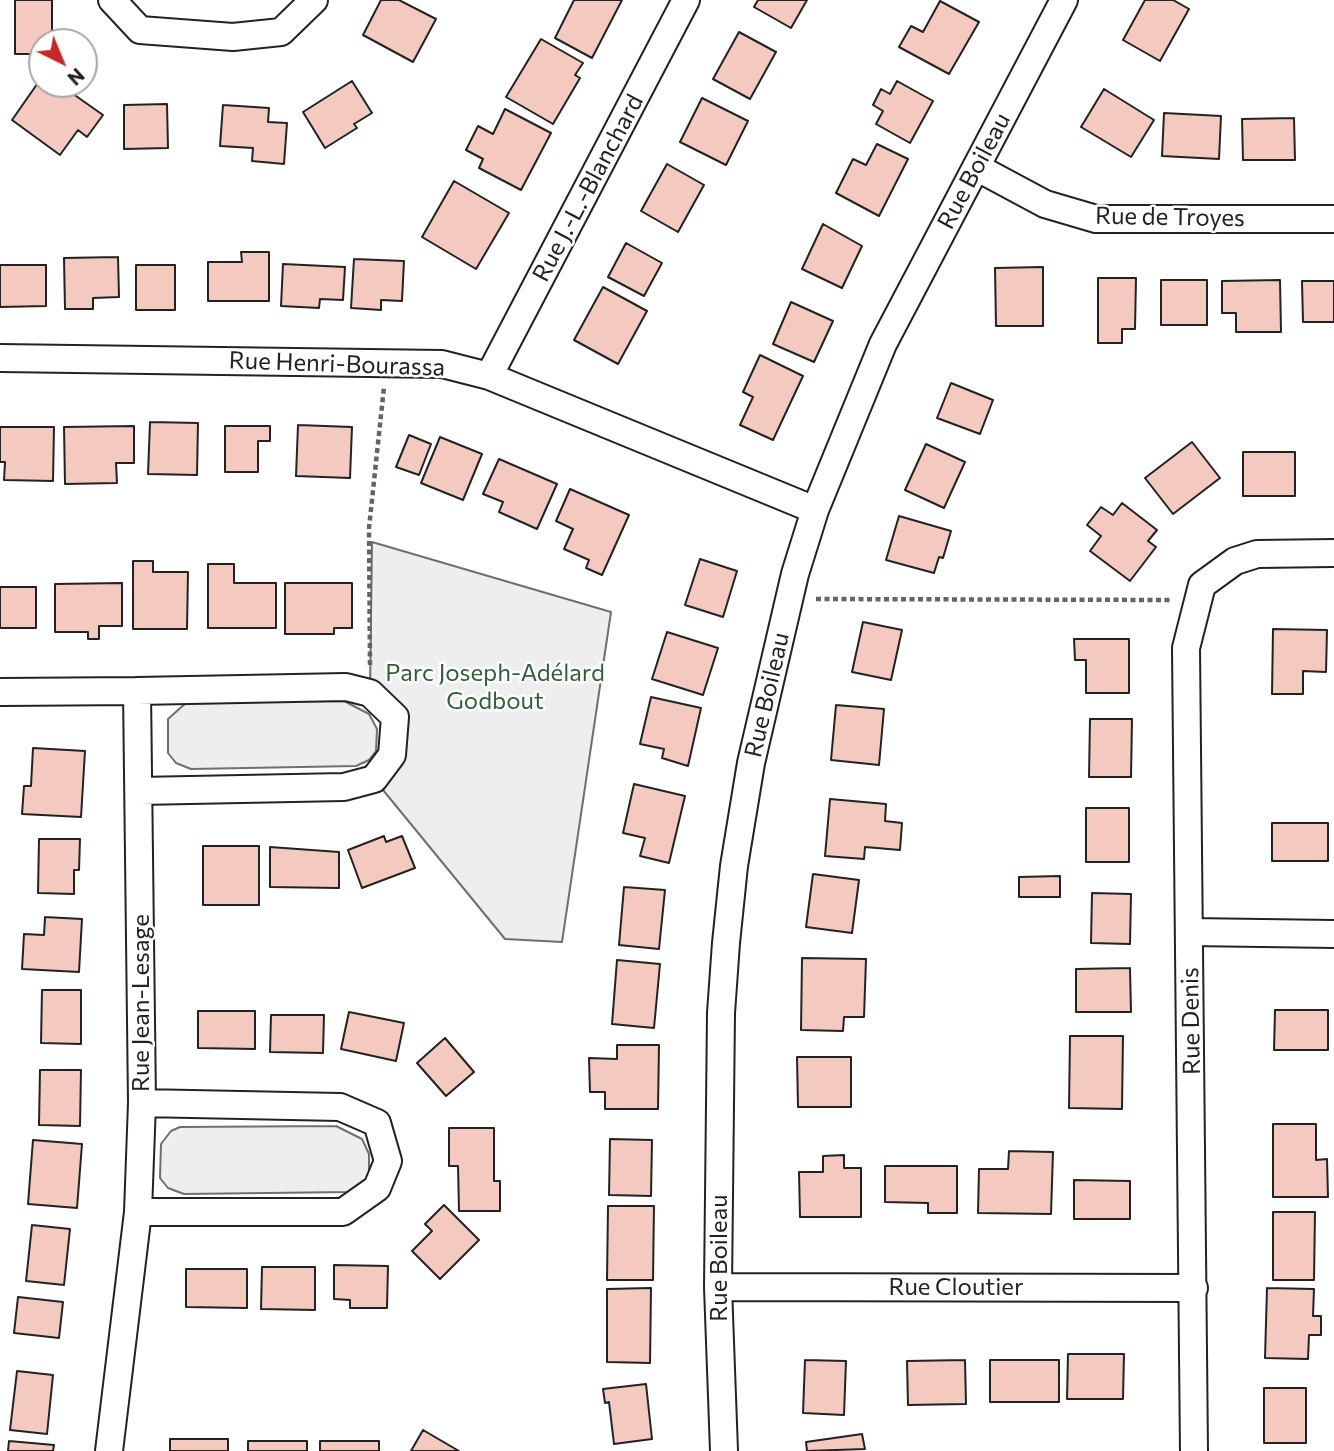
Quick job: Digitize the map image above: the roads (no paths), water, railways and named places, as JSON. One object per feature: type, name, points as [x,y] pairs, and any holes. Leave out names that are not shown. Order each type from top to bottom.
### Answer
[{"type":"street","points":[[112,0],[140,30],[233,37],[281,32],[314,0]]},
{"type":"street","name":"Rue J.-L.-Blanchard","points":[[489,376],[686,0]]},
{"type":"street","name":"Rue Boileau","points":[[724,1451],[718,1287],[721,1013],[734,866],[751,763],[795,574],[815,510],[883,344],[1064,0]]},
{"type":"street","name":"Rue de Troyes","points":[[976,167],[1045,204],[1096,219],[1334,219]]},
{"type":"street","name":"Rue Henri-Bourassa","points":[[0,358],[442,364],[489,376],[815,510]]},
{"type":"street","name":"Rue Denis","points":[[1194,1451],[1186,648],[1198,592],[1202,585],[1235,561],[1257,554],[1334,554]]},
{"type":"street","points":[[0,692],[346,687],[370,693],[395,717],[392,755],[374,779],[344,787],[139,791]]},
{"type":"street","name":"Rue Jean-Lesage","points":[[110,1451],[138,1212],[142,1103],[136,691]]},
{"type":"street","points":[[1190,932],[1334,934]]},
{"type":"street","points":[[138,1212],[343,1212],[377,1188],[388,1161],[377,1123],[340,1107],[142,1103]]},
{"type":"street","name":"Rue Cloutier","points":[[718,1287],[1194,1288]]},
{"type":"park label","name":"Parc Joseph-Adélard Godbout","points":[[495,687]]}]
